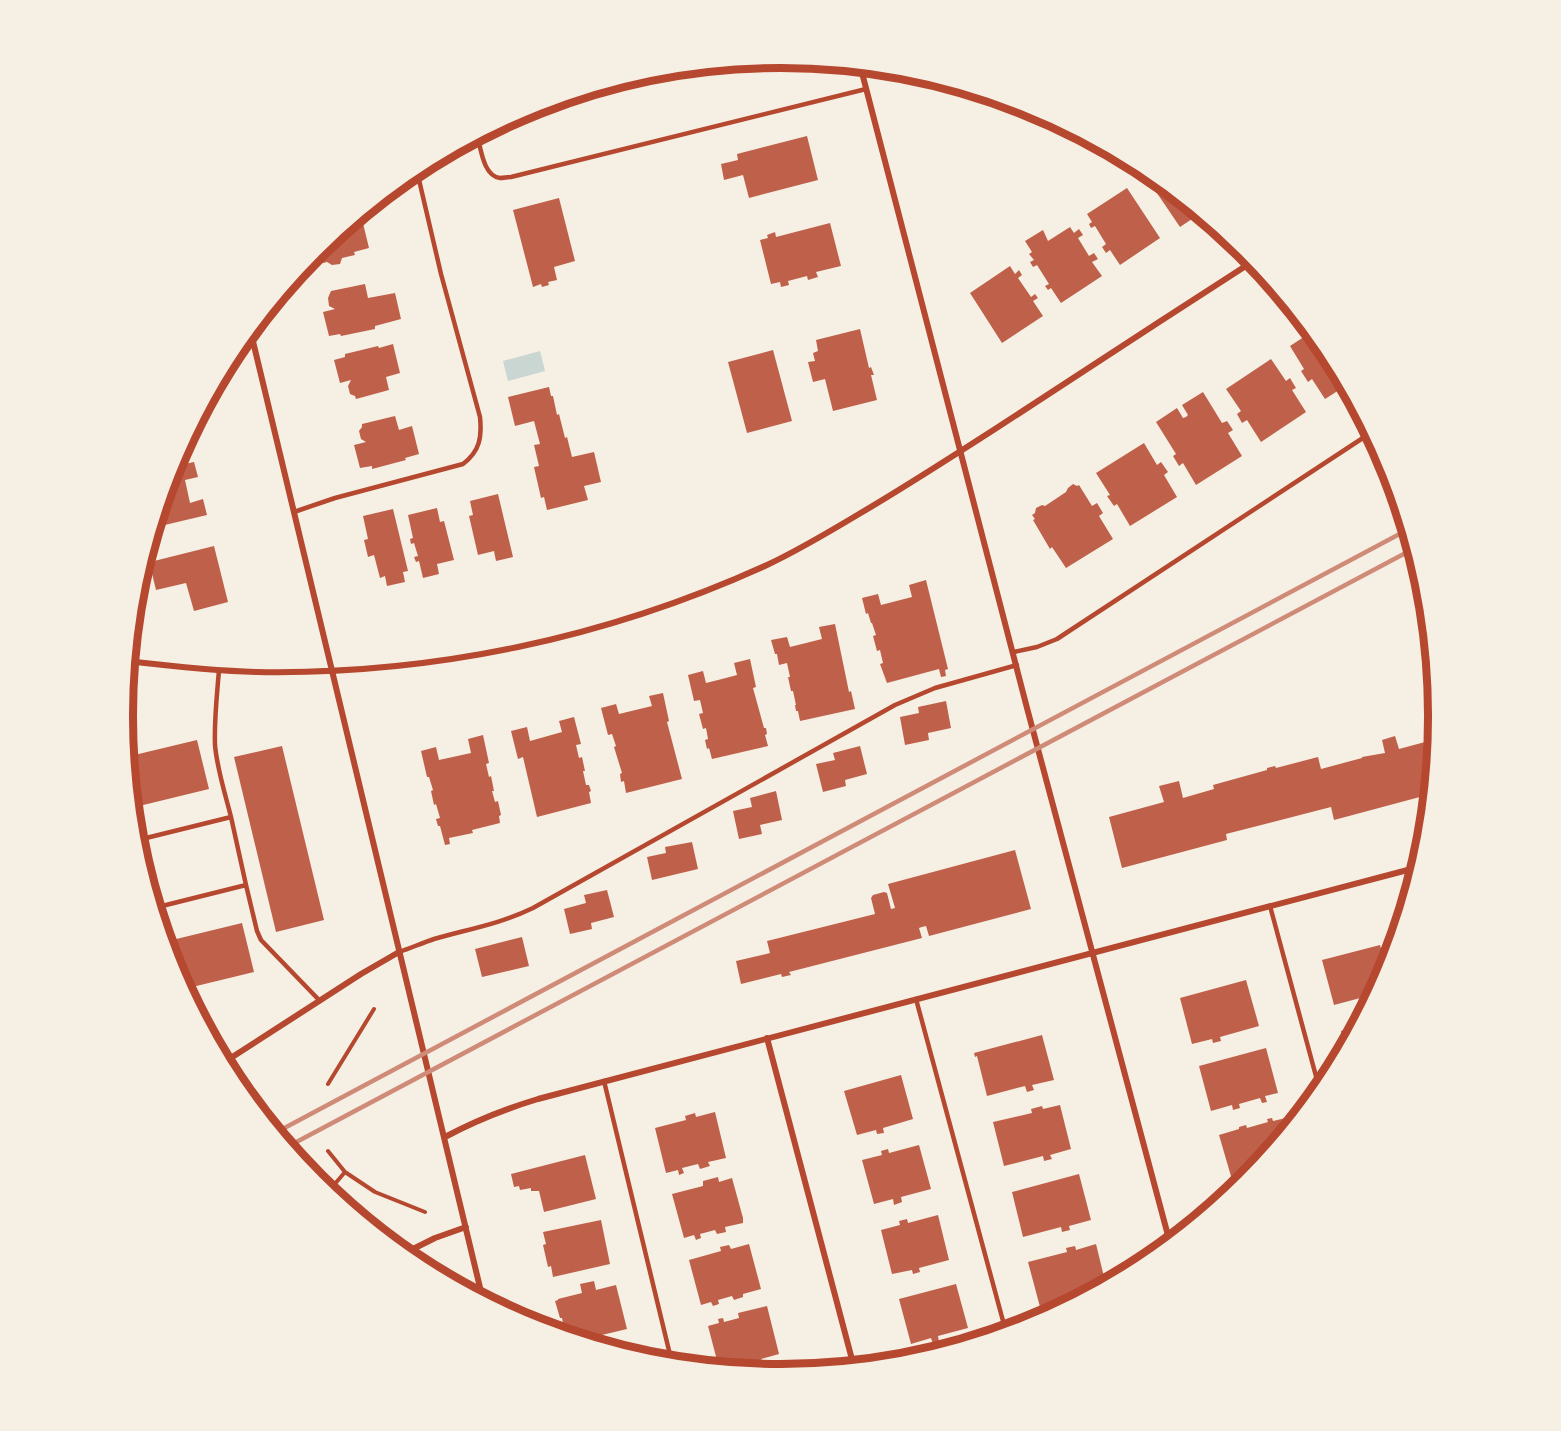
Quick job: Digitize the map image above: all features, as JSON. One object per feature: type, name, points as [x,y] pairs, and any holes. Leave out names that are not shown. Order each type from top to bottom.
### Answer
[{"type":"street","points":[[862,73],[1027,708],[1168,1235]]},
{"type":"street","points":[[135,662],[256,672],[392,667],[513,648],[575,634],[640,615],[709,590],[770,563],[833,530],[961,452],[1247,265]]},
{"type":"street","points":[[253,340],[481,1290]]},
{"type":"street","points":[[444,1137],[508,1108],[604,1081],[1409,870]]},
{"type":"street","points":[[231,1058],[399,952]]},
{"type":"street","points":[[767,1038],[852,1359]]},
{"type":"street","points":[[413,1249],[435,1238],[466,1227]]},
{"type":"lane","points":[[479,142],[484,163],[490,173],[498,178],[511,177],[866,89]]},
{"type":"lane","points":[[294,512],[335,498],[463,464],[473,457],[477,447],[481,433],[480,417],[441,274],[419,178]]},
{"type":"lane","points":[[1014,652],[1037,647],[1057,639],[1365,436]]},
{"type":"lane","points":[[399,952],[492,925],[533,909],[895,705],[935,688],[1017,665]]},
{"type":"lane","points":[[219,670],[215,745],[257,931],[261,940],[320,1001]]},
{"type":"lane","points":[[144,838],[231,817]]},
{"type":"lane","points":[[162,906],[246,885]]},
{"type":"lane","points":[[1269,906],[1317,1079]]},
{"type":"lane","points":[[916,999],[1004,1323]]},
{"type":"lane","points":[[604,1081],[670,1354]]},
{"type":"path","points":[[328,1084],[374,1009]]},
{"type":"path","points":[[328,1151],[345,1172],[375,1192],[424,1212]]},
{"type":"path","points":[[334,1185],[345,1172]]},
{"type":"shaded area","points":[[540,351],[545,371],[508,381],[503,361]]},
{"type":"building","points":[[807,136],[818,180],[749,198],[743,175],[724,180],[721,164],[738,160],[737,154]]},
{"type":"building","points":[[1151,184],[1195,217],[1180,227]]},
{"type":"building","points":[[1127,188],[1160,238],[1120,265],[1110,250],[1106,253],[1102,247],[1106,244],[1095,226],[1091,228],[1089,224],[1092,222],[1087,214]]},
{"type":"building","points":[[559,198],[575,261],[554,267],[557,280],[548,282],[549,285],[542,287],[541,284],[533,287],[513,210]]},
{"type":"building","points":[[362,220],[369,248],[342,258],[340,264],[323,263],[322,257]]},
{"type":"building","points":[[830,223],[841,266],[816,272],[818,277],[808,280],[807,276],[788,281],[789,285],[781,287],[780,282],[771,284],[760,240],[768,238],[767,235],[775,232],[776,237]]},
{"type":"building","points":[[1070,227],[1074,233],[1079,229],[1083,235],[1078,238],[1089,256],[1094,253],[1098,259],[1092,262],[1102,276],[1061,303],[1051,288],[1048,290],[1045,286],[1049,284],[1037,265],[1033,267],[1030,262],[1034,260],[1029,254],[1032,252],[1025,241],[1043,230],[1048,241]]},
{"type":"building","points":[[1010,266],[1015,274],[1019,270],[1022,275],[1018,278],[1031,297],[1035,294],[1038,298],[1033,301],[1043,316],[1002,343],[970,293]]},
{"type":"building","points":[[365,284],[368,298],[395,293],[401,319],[375,326],[375,329],[341,336],[340,334],[329,336],[323,312],[335,309],[329,306],[328,298],[331,291]]},
{"type":"building","points":[[860,329],[869,368],[871,367],[874,375],[871,375],[877,400],[833,411],[825,379],[813,382],[808,362],[815,361],[813,353],[818,351],[816,340]]},
{"type":"building","points":[[1306,336],[1340,389],[1325,399],[1312,379],[1308,382],[1301,371],[1304,369],[1290,346]]},
{"type":"building","points":[[393,344],[400,373],[386,377],[389,390],[356,399],[350,394],[348,386],[351,380],[340,383],[334,360],[345,357],[345,354]]},
{"type":"building","points":[[773,350],[792,421],[747,433],[728,362]]},
{"type":"building","points":[[1271,359],[1286,381],[1290,378],[1296,388],[1292,390],[1306,412],[1261,442],[1247,420],[1242,423],[1237,414],[1241,411],[1226,389]]},
{"type":"building","points":[[549,387],[572,457],[594,452],[601,482],[584,486],[588,500],[547,510],[544,497],[541,498],[534,467],[539,466],[534,445],[540,444],[534,421],[515,426],[508,397]]},
{"type":"building","points":[[1203,392],[1222,423],[1227,421],[1233,430],[1228,433],[1242,456],[1196,485],[1183,463],[1179,466],[1173,456],[1176,454],[1156,422],[1177,408],[1183,418],[1186,417],[1188,415],[1182,405]]},
{"type":"building","points":[[395,416],[399,430],[412,426],[419,454],[372,469],[372,466],[360,468],[354,445],[366,442],[361,439],[359,431],[362,424]]},
{"type":"building","points":[[1144,443],[1157,465],[1161,462],[1168,472],[1164,475],[1177,497],[1130,526],[1117,504],[1114,506],[1107,496],[1110,495],[1096,473]]},
{"type":"building","points":[[194,462],[198,477],[185,480],[190,503],[203,499],[207,515],[162,526],[167,507],[184,464]]},
{"type":"building","points":[[1073,484],[1079,485],[1092,506],[1097,503],[1103,513],[1099,516],[1113,539],[1066,568],[1052,547],[1050,549],[1032,515],[1036,508],[1045,506],[1066,492]]},
{"type":"building","points":[[498,494],[513,557],[496,561],[494,551],[478,555],[469,516],[473,515],[470,501]]},
{"type":"building","points":[[437,508],[440,522],[444,521],[454,560],[437,564],[439,574],[423,578],[419,561],[416,562],[414,557],[418,556],[414,543],[411,544],[410,539],[413,538],[408,515]]},
{"type":"building","points":[[393,509],[408,571],[403,572],[405,582],[387,586],[385,576],[380,578],[374,555],[368,557],[364,540],[368,539],[363,516]]},
{"type":"building","points":[[214,546],[228,602],[194,611],[186,583],[156,590],[150,567],[152,559],[154,561]]},
{"type":"building","points":[[926,580],[948,669],[945,670],[946,676],[941,677],[939,669],[887,683],[880,664],[883,663],[880,650],[877,651],[873,636],[876,635],[868,613],[866,614],[862,598],[878,594],[881,605],[912,597],[909,585]]},
{"type":"building","points":[[835,624],[849,692],[851,691],[855,709],[800,721],[793,691],[791,691],[787,663],[779,665],[771,640],[787,637],[790,647],[822,639],[819,627]]},
{"type":"building","points":[[750,659],[756,687],[753,688],[764,728],[766,728],[768,746],[712,759],[705,740],[708,739],[706,728],[703,729],[699,714],[703,713],[700,700],[694,701],[688,675],[703,671],[706,683],[722,679],[737,675],[734,663]]},
{"type":"building","points":[[663,693],[669,721],[667,722],[682,779],[626,793],[624,781],[621,782],[620,774],[622,773],[614,747],[616,746],[612,734],[608,735],[601,708],[616,704],[619,714],[652,706],[649,696]]},
{"type":"building","points":[[946,701],[951,728],[928,733],[929,740],[905,745],[900,717],[919,713],[918,707]]},
{"type":"building","points":[[574,717],[581,744],[576,745],[579,758],[582,757],[586,785],[589,785],[591,791],[589,792],[591,803],[537,817],[523,757],[518,759],[511,731],[527,727],[530,741],[562,732],[559,721]]},
{"type":"building","points":[[483,735],[489,763],[486,764],[489,777],[491,776],[495,802],[498,801],[500,823],[472,830],[473,833],[449,838],[450,844],[445,845],[436,819],[440,818],[436,804],[434,805],[431,791],[433,790],[429,777],[427,777],[421,751],[436,747],[439,760],[471,753],[468,739]]},
{"type":"building","points":[[1395,736],[1399,749],[1425,742],[1427,758],[1423,796],[1334,820],[1331,807],[1226,834],[1227,840],[1122,868],[1109,817],[1164,802],[1159,786],[1179,781],[1183,798],[1214,789],[1213,785],[1275,766],[1276,768],[1318,757],[1321,769],[1385,753],[1382,740]]},
{"type":"building","points":[[197,740],[209,789],[139,806],[134,755]]},
{"type":"building","points":[[282,746],[324,920],[276,932],[234,757]]},
{"type":"building","points":[[860,746],[867,774],[845,780],[846,786],[823,792],[816,764],[835,760],[833,753]]},
{"type":"building","points":[[776,791],[782,820],[760,825],[762,834],[739,839],[733,811],[752,807],[750,798]]},
{"type":"building","points":[[692,842],[698,869],[652,880],[647,857],[666,853],[665,847]]},
{"type":"building","points":[[1015,850],[1031,909],[929,936],[926,926],[922,927],[919,928],[922,938],[789,972],[791,975],[782,977],[781,974],[741,984],[736,961],[770,953],[767,941],[875,914],[871,898],[873,895],[884,892],[887,893],[891,909],[895,908],[888,884]]},
{"type":"building","points":[[607,890],[614,917],[591,923],[592,929],[570,934],[564,909],[586,903],[584,895]]},
{"type":"building","points":[[242,923],[254,972],[192,987],[173,940]]},
{"type":"building","points":[[522,937],[529,966],[482,977],[475,949]]},
{"type":"building","points":[[1380,945],[1382,954],[1364,997],[1334,1005],[1322,960]]},
{"type":"building","points":[[1246,980],[1259,1026],[1220,1037],[1221,1041],[1213,1043],[1212,1039],[1192,1044],[1180,998]]},
{"type":"building","points":[[1348,1029],[1343,1039],[1341,1031]]},
{"type":"building","points":[[1042,1035],[1054,1080],[1032,1085],[1034,1090],[1027,1092],[1025,1086],[987,1096],[977,1056],[975,1057],[974,1053]]},
{"type":"building","points":[[1266,1048],[1278,1093],[1265,1096],[1267,1102],[1262,1103],[1260,1098],[1239,1104],[1240,1108],[1233,1110],[1232,1105],[1211,1111],[1199,1066]]},
{"type":"building","points":[[901,1075],[913,1119],[883,1128],[884,1133],[877,1134],[876,1130],[857,1135],[844,1091]]},
{"type":"building","points":[[1060,1105],[1071,1149],[1050,1155],[1052,1159],[1044,1161],[1043,1156],[1004,1166],[993,1122],[1032,1113],[1031,1109],[1042,1106],[1043,1109]]},
{"type":"building","points":[[715,1112],[726,1158],[708,1162],[710,1166],[700,1169],[698,1164],[682,1168],[684,1173],[679,1175],[678,1170],[666,1173],[655,1128],[686,1120],[685,1116],[695,1113],[696,1117]]},
{"type":"building","points":[[1272,1118],[1273,1121],[1286,1118],[1287,1120],[1232,1180],[1219,1135],[1246,1125],[1247,1128],[1268,1122],[1267,1119]]},
{"type":"building","points":[[919,1145],[931,1189],[901,1197],[902,1202],[894,1205],[893,1199],[874,1204],[862,1160],[882,1155],[881,1151],[888,1149],[889,1153]]},
{"type":"building","points":[[585,1155],[596,1199],[544,1212],[539,1191],[531,1191],[531,1188],[520,1190],[519,1186],[514,1187],[511,1174]]},
{"type":"building","points":[[1079,1174],[1091,1220],[1069,1226],[1070,1230],[1062,1232],[1061,1227],[1023,1237],[1012,1192]]},
{"type":"building","points":[[718,1177],[719,1182],[732,1178],[743,1223],[725,1227],[726,1232],[717,1234],[715,1230],[700,1234],[701,1238],[696,1240],[694,1235],[684,1238],[672,1194],[703,1186],[703,1181]]},
{"type":"building","points":[[938,1215],[949,1260],[919,1268],[920,1272],[913,1274],[912,1270],[892,1274],[881,1230],[900,1225],[899,1221],[907,1219],[908,1223]]},
{"type":"building","points":[[601,1220],[610,1264],[553,1277],[543,1245],[546,1244],[543,1232]]},
{"type":"building","points":[[749,1244],[761,1289],[743,1294],[743,1297],[734,1300],[732,1296],[718,1300],[719,1304],[713,1306],[711,1302],[701,1305],[689,1260],[721,1251],[720,1247],[729,1245],[731,1249]]},
{"type":"building","points":[[1096,1244],[1104,1277],[1067,1297],[1040,1307],[1028,1262],[1067,1252],[1066,1248],[1075,1246],[1076,1250]]},
{"type":"building","points":[[594,1281],[596,1290],[616,1285],[627,1329],[597,1336],[559,1324],[563,1323],[555,1301],[582,1293],[580,1284]]},
{"type":"building","points":[[956,1284],[968,1328],[938,1336],[939,1342],[933,1344],[931,1338],[911,1344],[899,1299]]},
{"type":"building","points":[[767,1306],[779,1354],[761,1359],[762,1363],[717,1360],[708,1326],[719,1323],[718,1319],[723,1318],[724,1322],[739,1318],[738,1313]]},
{"type":"railway","points":[[282,1129],[1402,533]]},
{"type":"railway","points":[[294,1144],[1407,552]]}]
